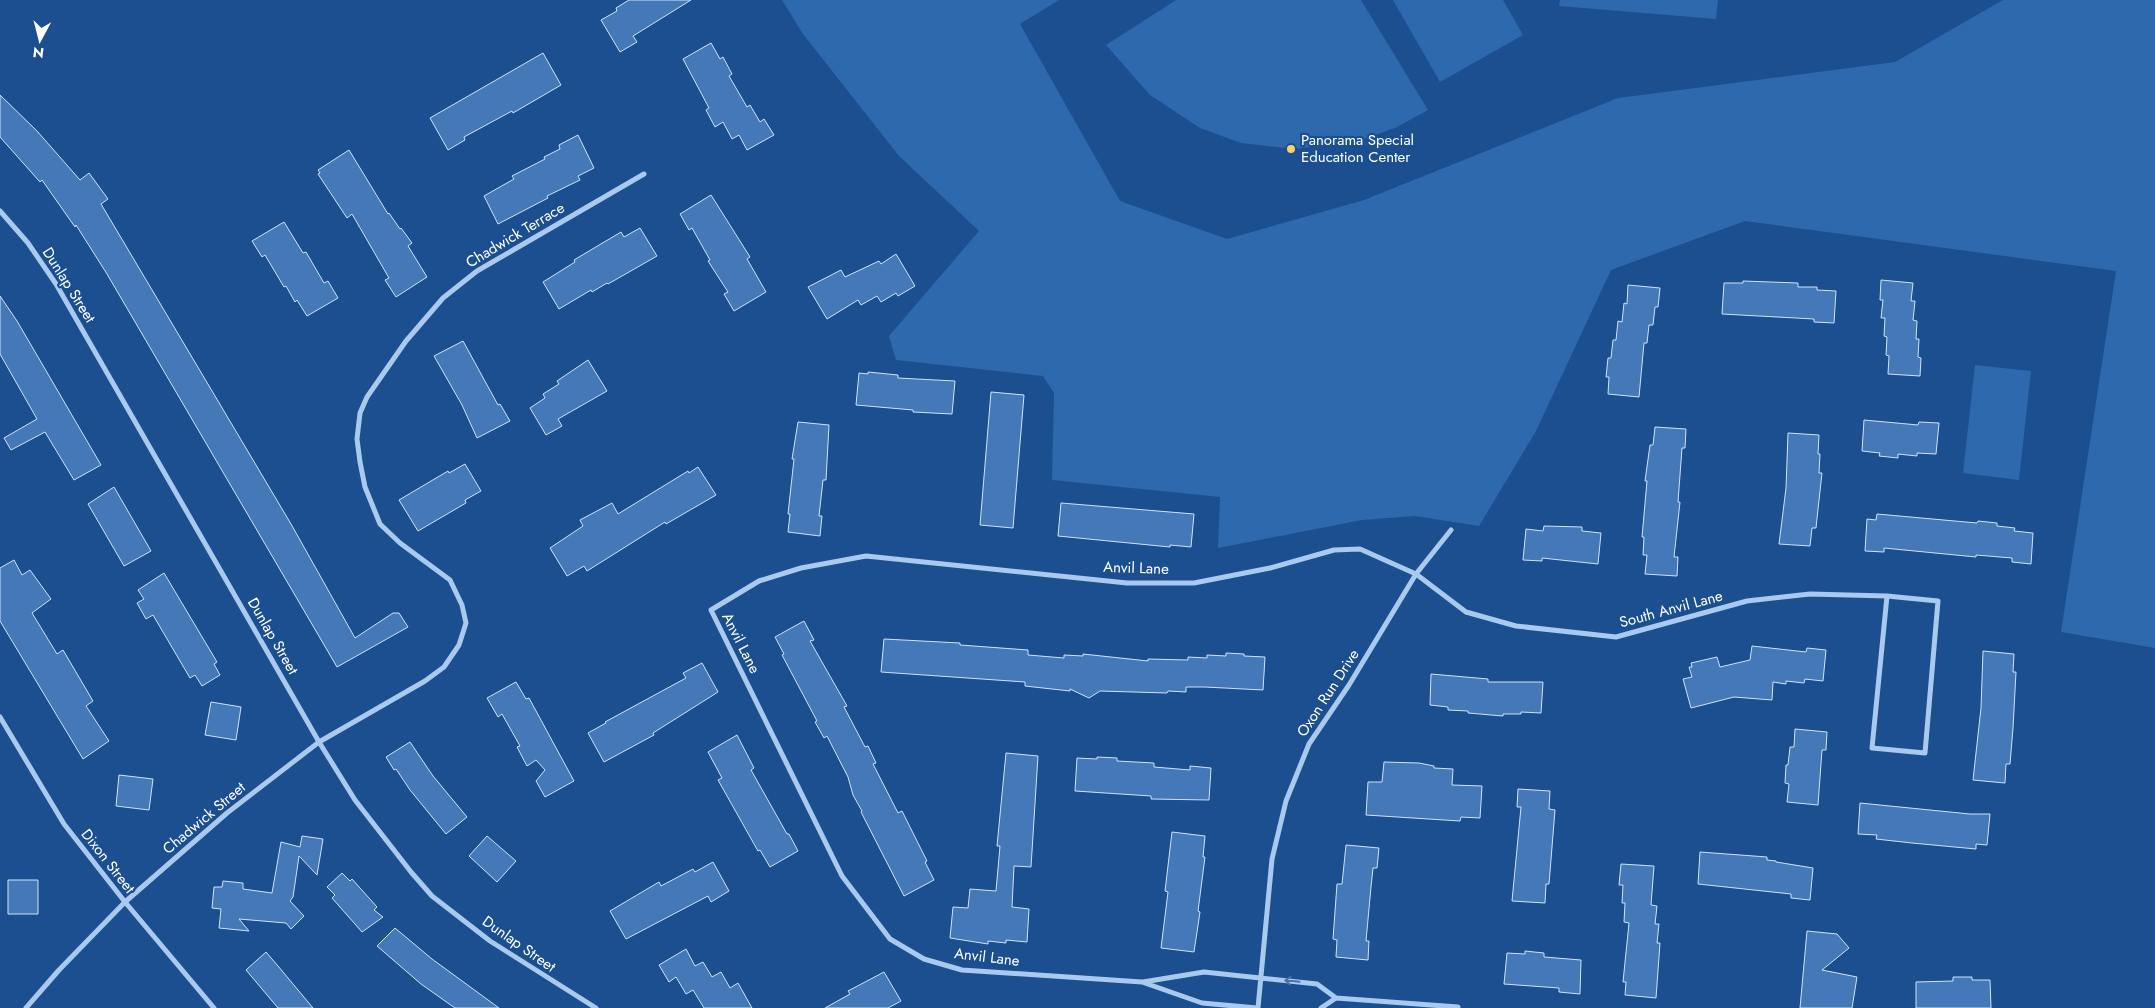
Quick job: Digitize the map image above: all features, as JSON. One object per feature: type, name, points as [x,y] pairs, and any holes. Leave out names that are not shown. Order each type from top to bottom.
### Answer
[{"type":"street","name":"Chadwick Terrace","points":[[425,681],[444,667],[459,645],[466,623],[462,605],[450,580],[400,543],[380,524],[365,487],[360,462],[358,439],[360,413],[367,397],[406,341],[442,298],[476,270],[644,174]]},
{"type":"street","name":"Dunlap Street","points":[[0,211],[28,244],[56,284],[354,800],[432,896],[490,941],[596,1008]]},
{"type":"street","name":"Oxon Run Drive","points":[[1257,1008],[1272,859],[1286,801],[1309,744],[1349,685],[1416,574],[1451,530]]},
{"type":"street","name":"Anvil Lane","points":[[1257,1008],[1202,1003],[1142,982],[962,970],[924,959],[890,939],[842,876],[711,610],[759,581],[801,568],[866,556],[1127,583],[1194,582],[1270,568],[1334,550],[1360,549],[1416,574]]},
{"type":"street","name":"South Anvil Lane","points":[[1416,574],[1466,612],[1516,626],[1616,637],[1747,601],[1810,594],[1887,596],[1938,601],[1925,753],[1872,748],[1887,596]]},
{"type":"street","name":"Chadwick Street","points":[[26,1008],[59,970],[125,902],[227,813],[319,742],[425,681]]},
{"type":"street","name":"Dixon Street","points":[[0,717],[64,824],[125,902],[214,1008]]},
{"type":"street","points":[[1142,982],[1204,972],[1317,984],[1336,998],[1458,1007]]},
{"type":"street","points":[[1321,1008],[1336,998]]},
{"type":"shaded area","points":[[782,0],[1059,0],[1020,24],[1120,201],[1227,239],[1364,200],[1618,98],[1895,62],[2003,0],[2155,0],[2155,648],[2061,632],[2116,271],[1745,221],[1611,270],[1536,431],[1479,526],[1415,516],[1362,520],[1218,548],[1220,497],[1052,480],[1054,393],[1043,376],[896,360],[889,336],[979,231],[899,156],[803,34]]},
{"type":"shaded area","points":[[1176,0],[1361,0],[1428,110],[1395,128],[1355,142],[1294,149],[1241,143],[1200,128],[1150,95],[1106,45]]},
{"type":"shaded area","points":[[1393,0],[1503,0],[1523,35],[1440,82]]},
{"type":"shaded area","points":[[1560,0],[1718,0],[1716,19],[1559,6]]},
{"type":"shaded area","points":[[1975,365],[2031,371],[2019,480],[1963,473]]},
{"type":"building","points":[[629,0],[691,0],[633,36],[637,42],[620,52],[601,20],[617,11],[616,8]]},
{"type":"building","points":[[711,43],[720,59],[723,57],[732,74],[729,76],[747,107],[750,105],[760,122],[764,119],[774,135],[747,150],[739,135],[732,139],[723,122],[715,127],[706,110],[709,108],[683,59]]},
{"type":"building","points":[[543,53],[561,85],[513,113],[512,111],[464,137],[465,140],[448,150],[430,118]]},
{"type":"building","points":[[0,95],[37,131],[80,180],[89,173],[108,199],[101,204],[291,524],[355,638],[393,613],[399,613],[408,627],[337,667],[107,274],[76,225],[75,227],[42,180],[40,182],[0,137]]},
{"type":"building","points":[[578,135],[594,168],[578,176],[580,180],[547,196],[548,198],[498,224],[484,196],[514,179],[512,176],[545,159],[544,157],[560,149],[559,145]]},
{"type":"building","points":[[349,150],[388,214],[412,243],[408,246],[427,277],[396,297],[385,280],[389,278],[352,214],[347,218],[318,174],[320,173],[318,170]]},
{"type":"building","points":[[711,195],[750,257],[747,259],[766,292],[734,311],[724,294],[728,292],[708,261],[710,260],[692,228],[689,230],[680,214]]},
{"type":"building","points":[[284,222],[303,253],[306,252],[324,283],[328,281],[338,298],[307,316],[297,300],[295,302],[286,286],[284,287],[265,255],[262,257],[252,241]]},
{"type":"building","points":[[640,228],[657,256],[559,309],[543,282],[575,262],[574,260],[621,232],[624,237]]},
{"type":"building","points":[[896,254],[915,286],[898,296],[896,293],[881,302],[877,296],[861,305],[858,300],[827,319],[808,287],[841,270],[845,277],[879,261],[881,264]]},
{"type":"building","points":[[1881,280],[1913,283],[1911,301],[1915,301],[1913,320],[1917,321],[1916,339],[1919,339],[1918,357],[1921,358],[1920,376],[1888,374],[1887,337],[1884,336],[1885,318],[1881,318],[1883,300],[1880,300]]},
{"type":"building","points":[[1743,281],[1798,283],[1798,287],[1817,287],[1817,290],[1836,291],[1834,323],[1814,322],[1814,319],[1722,314],[1724,283],[1743,283]]},
{"type":"building","points":[[1628,285],[1660,288],[1658,307],[1655,307],[1653,325],[1649,325],[1647,343],[1644,343],[1639,397],[1608,394],[1609,377],[1606,377],[1608,358],[1611,358],[1613,340],[1616,340],[1618,321],[1622,322],[1624,303],[1627,304]]},
{"type":"building","points":[[0,296],[17,321],[101,465],[74,480],[45,432],[11,450],[4,438],[37,419],[0,354]]},
{"type":"building","points":[[463,341],[498,405],[500,404],[510,421],[477,438],[462,405],[434,356]]},
{"type":"building","points":[[588,360],[607,391],[558,419],[562,426],[546,435],[530,408],[545,398],[543,394],[559,384],[557,381]]},
{"type":"building","points":[[868,372],[898,375],[898,378],[955,381],[952,414],[913,412],[913,410],[856,405],[859,373],[868,374]]},
{"type":"building","points":[[991,392],[1024,395],[1013,528],[980,525]]},
{"type":"building","points":[[1864,420],[1918,425],[1919,422],[1939,423],[1936,454],[1917,453],[1917,456],[1898,454],[1898,458],[1879,456],[1880,453],[1862,451]]},
{"type":"building","points":[[798,422],[829,425],[826,480],[823,480],[819,516],[822,516],[820,536],[788,532],[794,459],[792,459]]},
{"type":"building","points":[[1655,427],[1686,429],[1685,448],[1682,448],[1678,502],[1680,502],[1674,557],[1678,557],[1677,576],[1645,574],[1647,555],[1643,555],[1644,537],[1642,537],[1647,481],[1645,481],[1650,445],[1653,445]]},
{"type":"building","points":[[1788,433],[1819,435],[1819,473],[1822,473],[1816,528],[1812,528],[1810,546],[1779,544],[1786,488]]},
{"type":"building","points":[[465,464],[481,491],[465,500],[466,503],[418,531],[399,500],[448,471],[449,473]]},
{"type":"building","points":[[698,467],[716,495],[666,524],[665,522],[587,571],[584,566],[567,576],[550,548],[583,526],[580,520],[612,503],[618,514],[688,471],[689,473]]},
{"type":"building","points":[[114,487],[151,551],[124,566],[88,504]]},
{"type":"building","points":[[1061,503],[1194,514],[1191,547],[1170,545],[1170,547],[1058,536]]},
{"type":"building","points":[[1877,514],[1997,523],[1997,526],[2015,528],[2014,531],[2033,533],[2031,564],[2012,562],[2012,558],[1976,555],[1976,557],[1884,548],[1884,552],[1865,551],[1867,519],[1876,520]]},
{"type":"building","points":[[1544,526],[1582,527],[1582,531],[1601,533],[1598,564],[1542,558],[1542,561],[1523,560],[1526,529],[1543,531]]},
{"type":"building","points":[[14,560],[22,575],[30,570],[51,599],[32,613],[57,654],[63,650],[93,701],[86,706],[109,741],[83,759],[0,621],[0,568]]},
{"type":"building","points":[[164,573],[217,662],[214,664],[220,675],[202,686],[195,675],[190,678],[153,615],[146,619],[137,603],[144,599],[138,590]]},
{"type":"building","points":[[804,621],[814,640],[810,641],[847,706],[844,707],[865,747],[868,746],[876,763],[873,764],[898,813],[902,811],[927,861],[925,862],[934,880],[904,896],[853,795],[848,777],[827,736],[824,738],[815,722],[817,721],[782,655],[784,654],[775,637]]},
{"type":"building","points":[[884,639],[960,643],[960,645],[1028,650],[1028,655],[1064,658],[1064,655],[1083,656],[1083,654],[1148,661],[1148,659],[1188,660],[1188,657],[1207,658],[1207,655],[1226,656],[1226,653],[1244,654],[1244,656],[1265,657],[1263,690],[1186,687],[1186,692],[1168,691],[1167,693],[1100,691],[1089,698],[1070,689],[1070,691],[1025,686],[1025,682],[881,672]]},
{"type":"building","points":[[1752,646],[1806,652],[1807,648],[1826,650],[1823,681],[1805,679],[1804,683],[1786,681],[1786,684],[1773,682],[1772,700],[1734,697],[1691,708],[1683,679],[1692,677],[1689,667],[1692,667],[1691,663],[1717,657],[1720,667],[1750,660]]},
{"type":"building","points":[[1983,651],[2014,654],[2013,672],[2016,672],[2013,728],[2010,764],[2006,764],[2005,783],[1973,780],[1981,708]]},
{"type":"building","points":[[702,663],[718,692],[653,733],[654,735],[604,762],[588,733],[686,678],[683,673]]},
{"type":"building","points":[[1431,674],[1488,679],[1488,682],[1543,682],[1541,713],[1521,712],[1521,714],[1503,714],[1503,716],[1448,710],[1448,707],[1430,705]]},
{"type":"building","points":[[516,682],[526,699],[529,698],[574,781],[545,797],[536,781],[545,770],[536,760],[527,766],[517,747],[520,746],[502,714],[498,717],[487,698]]},
{"type":"building","points":[[211,702],[241,707],[236,740],[205,735]]},
{"type":"building","points":[[1795,729],[1827,732],[1826,750],[1822,750],[1818,805],[1787,802],[1789,784],[1785,783],[1786,765],[1788,765],[1790,747],[1794,747]]},
{"type":"building","points":[[737,735],[754,768],[751,770],[798,851],[770,867],[760,850],[758,851],[718,780],[722,778],[708,752]]},
{"type":"building","points":[[410,742],[433,776],[467,817],[446,834],[410,790],[396,769],[394,770],[386,757]]},
{"type":"building","points":[[1006,753],[1038,756],[1031,867],[1014,866],[1012,907],[1029,909],[1027,942],[1006,940],[1006,943],[988,941],[988,944],[950,938],[953,907],[968,908],[970,889],[996,891],[1000,846],[997,846]]},
{"type":"building","points":[[1097,757],[1117,758],[1117,761],[1154,763],[1154,767],[1190,770],[1190,766],[1211,768],[1209,800],[1151,799],[1151,796],[1075,791],[1077,758],[1097,759]]},
{"type":"building","points":[[1384,762],[1419,763],[1434,766],[1434,768],[1453,769],[1452,785],[1482,786],[1480,818],[1461,817],[1460,821],[1366,815],[1368,782],[1382,782]]},
{"type":"building","points":[[119,775],[153,779],[149,810],[116,806]]},
{"type":"building","points":[[1518,789],[1550,791],[1549,809],[1555,810],[1549,884],[1546,884],[1545,903],[1512,901],[1521,807],[1517,807]]},
{"type":"building","points":[[1860,803],[1970,814],[1990,814],[1987,845],[1976,844],[1976,849],[1876,839],[1877,835],[1858,834]]},
{"type":"building","points":[[1172,832],[1205,836],[1203,857],[1205,857],[1198,911],[1200,912],[1194,952],[1161,948],[1168,892],[1165,891]]},
{"type":"building","points":[[302,836],[323,839],[317,875],[299,856],[293,897],[290,901],[304,916],[291,929],[286,923],[239,919],[249,931],[219,928],[221,909],[212,908],[214,887],[222,887],[223,881],[243,883],[243,889],[272,893],[281,842],[300,847]]},
{"type":"building","points":[[487,836],[516,861],[497,882],[469,856]]},
{"type":"building","points":[[1346,845],[1379,848],[1377,868],[1373,868],[1371,887],[1366,941],[1369,941],[1368,960],[1336,957],[1337,940],[1333,939],[1337,884],[1342,884]]},
{"type":"building","points":[[1700,852],[1767,857],[1767,860],[1813,868],[1810,900],[1791,898],[1791,894],[1698,884]]},
{"type":"building","points":[[713,862],[729,891],[711,902],[708,896],[626,939],[610,911],[659,882],[661,886],[693,869],[695,872]]},
{"type":"building","points":[[1621,864],[1654,866],[1651,905],[1657,906],[1655,924],[1659,924],[1657,943],[1660,943],[1656,998],[1625,995],[1626,982],[1623,982],[1629,923],[1624,922],[1625,903],[1622,903],[1623,885],[1619,885]]},
{"type":"building","points":[[342,873],[350,881],[352,879],[377,907],[374,910],[383,917],[362,932],[332,898],[335,895],[327,887]]},
{"type":"building","points":[[8,880],[38,880],[38,914],[8,914]]},
{"type":"building","points":[[395,928],[432,959],[499,1008],[455,1008],[421,984],[377,946]]},
{"type":"building","points":[[1807,931],[1837,934],[1849,948],[1822,970],[1857,977],[1852,1008],[1800,1008]]},
{"type":"building","points":[[686,949],[695,966],[703,962],[712,977],[721,972],[730,988],[738,983],[752,1008],[704,1008],[693,990],[686,994],[676,977],[669,982],[659,965]]},
{"type":"building","points":[[1525,951],[1544,953],[1544,957],[1581,960],[1580,994],[1559,992],[1559,988],[1504,984],[1507,953],[1525,954]]},
{"type":"building","points":[[266,952],[313,1008],[278,1008],[246,970]]},
{"type":"building","points":[[884,972],[901,1001],[888,1008],[825,1008],[850,994],[848,991]]},
{"type":"building","points":[[1953,977],[1972,977],[1972,980],[1990,980],[1991,1008],[1916,1008],[1916,982],[1953,981]]},
{"type":"place","name":"Panorama Special Education Center","points":[[1291,149]]}]
